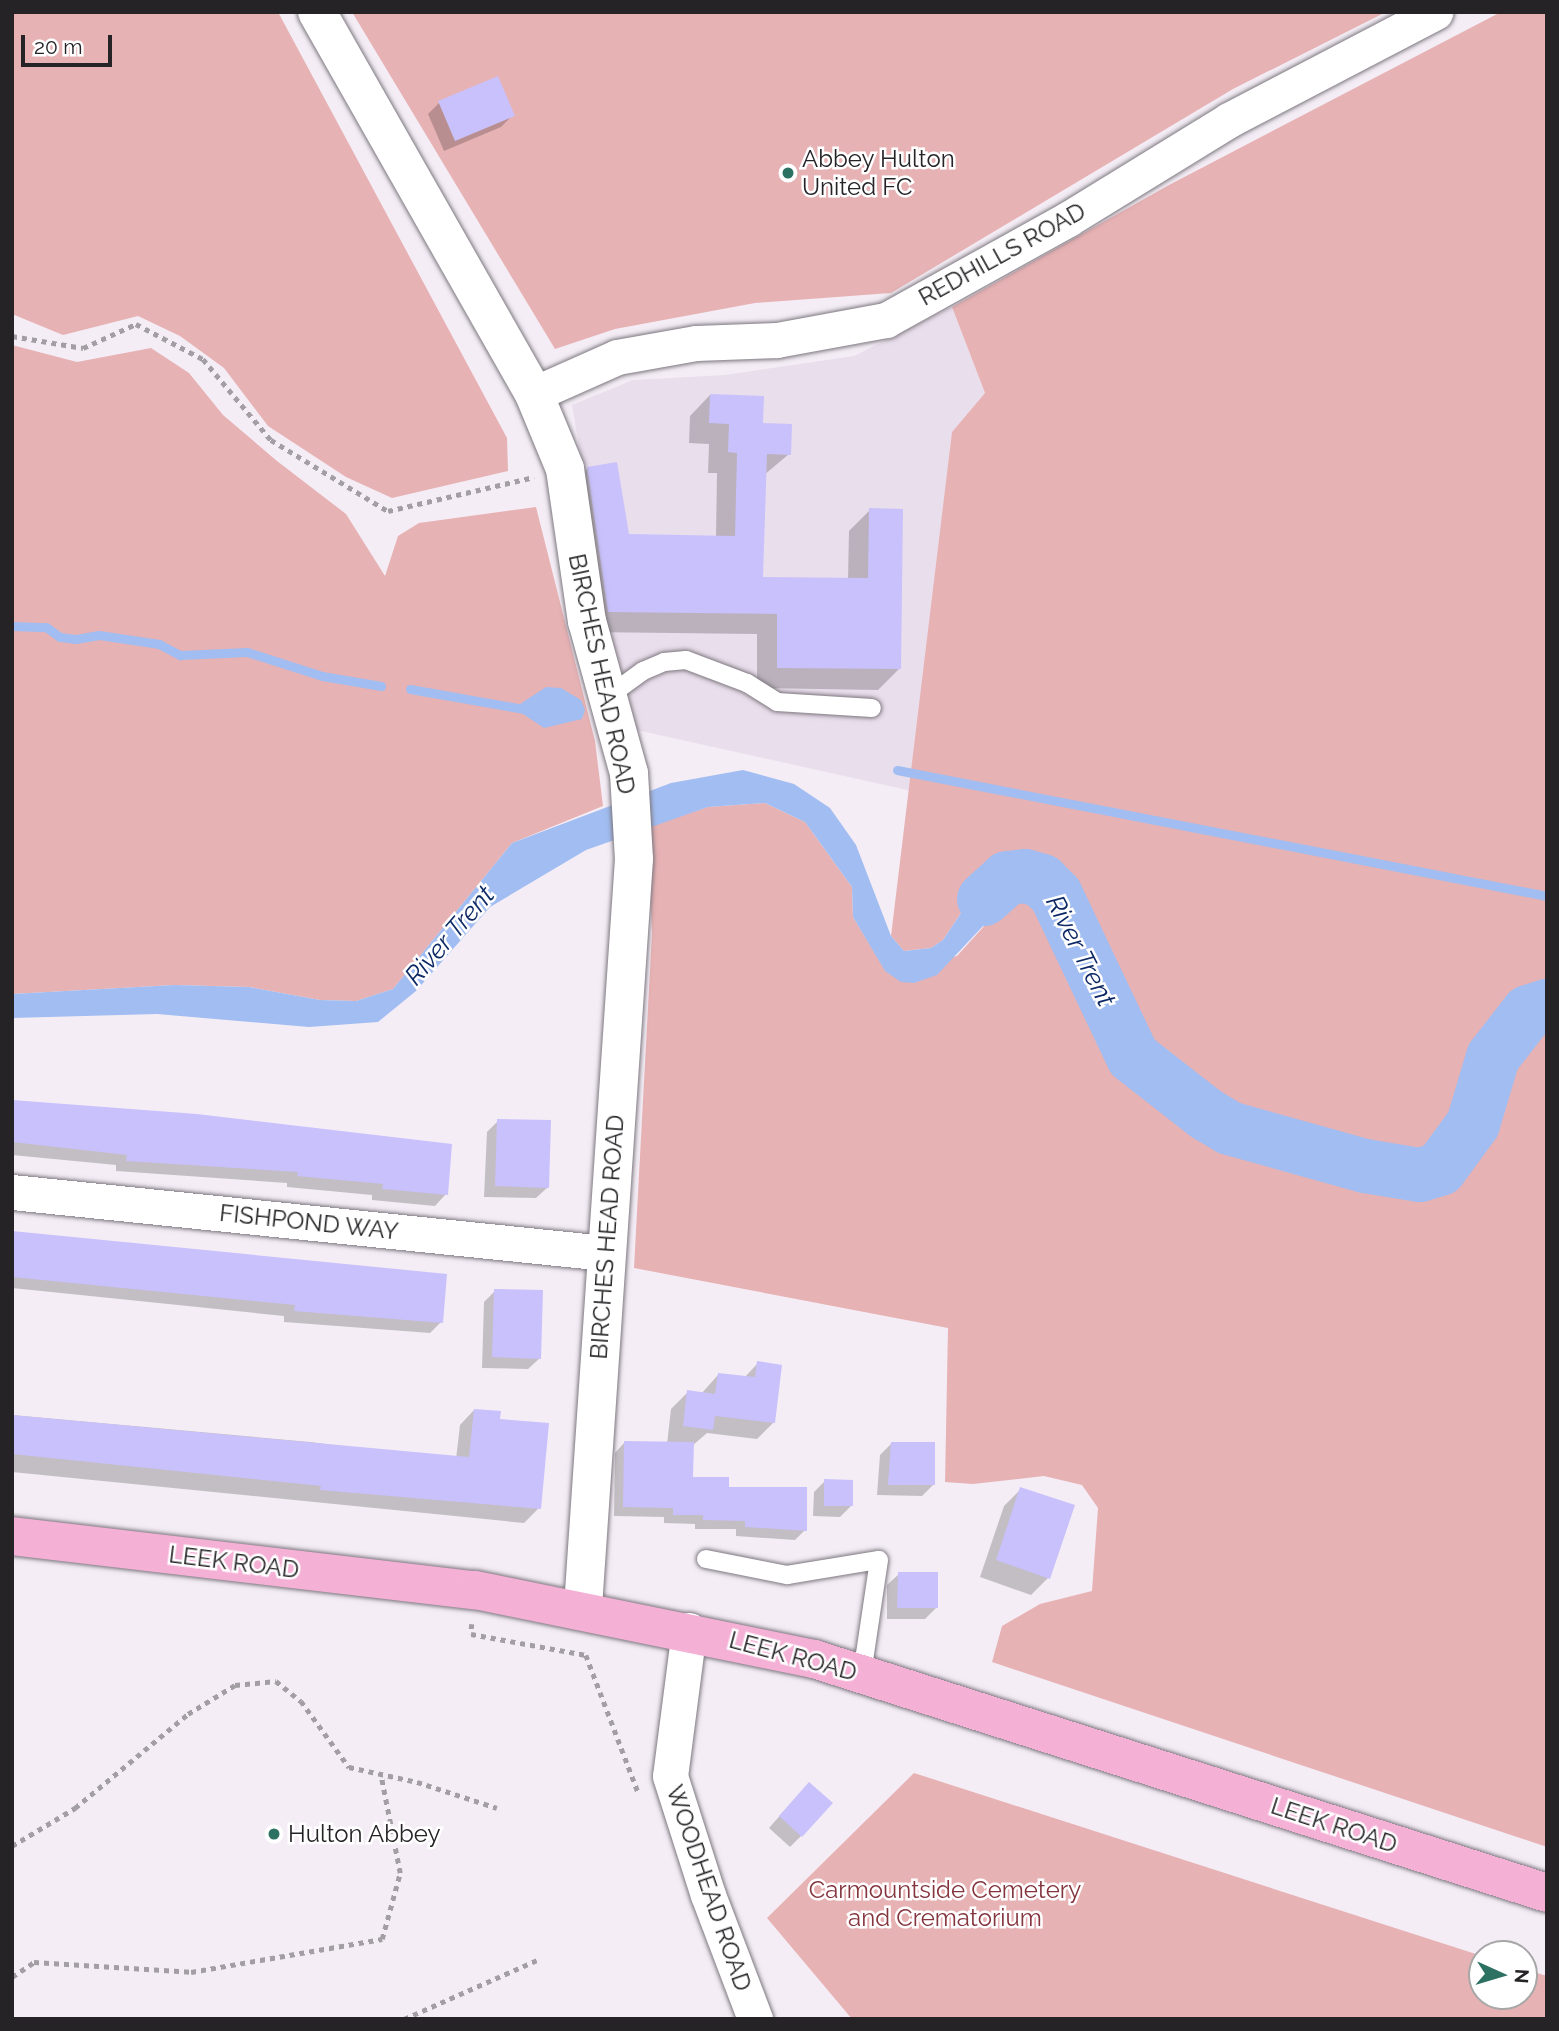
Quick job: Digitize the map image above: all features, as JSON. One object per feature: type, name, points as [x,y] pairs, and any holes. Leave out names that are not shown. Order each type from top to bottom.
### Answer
[{"type":"main road","name":"LEEK ROAD","points":[[12,1536],[475,1590],[583,1608],[689,1630],[862,1674],[1547,1893]]},
{"type":"street","name":"BIRCHES HEAD ROAD","points":[[317,12],[534,394],[565,469],[587,621],[610,695],[629,773],[634,859],[605,1252],[583,1608]]},
{"type":"street","name":"REDHILLS ROAD","points":[[534,394],[617,357],[696,343],[777,341],[886,320],[1068,219],[1229,120],[1436,12]]},
{"type":"street","name":"FISHPOND WAY","points":[[12,1192],[605,1252]]},
{"type":"street","name":"WOODHEAD ROAD","points":[[689,1630],[670,1776],[708,1895],[755,2019]]},
{"type":"lane","points":[[610,695],[643,671],[664,662],[685,660],[747,683],[777,702],[872,708]]},
{"type":"lane","points":[[706,1559],[787,1575],[879,1560],[862,1674]]},
{"type":"path","points":[[12,336],[83,348],[136,324],[203,359],[271,440],[388,511],[565,469]]},
{"type":"path","points":[[475,1590],[471,1634],[586,1655],[640,1798]]},
{"type":"path","points":[[12,1846],[75,1808],[178,1722],[235,1685],[276,1681],[301,1701],[349,1767],[417,1782],[497,1808]]},
{"type":"path","points":[[12,1976],[34,1962],[191,1972],[382,1939],[400,1873],[381,1776]]},
{"type":"path","points":[[404,2019],[493,1976],[537,1960]]},
{"type":"shaded area","points":[[952,307],[985,393],[952,432],[912,791],[632,729],[598,612],[598,554],[572,405],[633,380],[725,375],[854,356]]},
{"type":"green space","points":[[12,12],[278,12],[507,438],[508,471],[392,498],[346,477],[268,426],[224,368],[180,336],[138,316],[63,335],[12,314]]},
{"type":"green space","points":[[352,12],[1386,12],[1233,89],[891,293],[755,303],[615,329],[555,349]]},
{"type":"green space","points":[[1501,12],[1547,12],[1547,1847],[992,1662],[1002,1626],[1040,1604],[1092,1591],[1098,1508],[1082,1485],[1044,1476],[973,1484],[945,1482],[948,1328],[634,1268],[652,933],[647,827],[708,807],[765,803],[805,822],[852,887],[853,917],[885,970],[957,956],[1014,893],[1030,891],[1043,901],[1029,858],[1014,861],[1001,868],[967,904],[943,940],[931,948],[904,951],[891,936],[952,432],[985,393],[952,307],[1169,185]]},
{"type":"green space","points":[[12,345],[77,362],[151,348],[189,373],[223,415],[346,514],[385,576],[398,536],[419,523],[536,507],[595,741],[603,806],[512,843],[393,989],[356,1001],[320,1000],[249,987],[174,985],[12,994]]},
{"type":"green space","name":"Carmountside Cemetery and Crematorium","points":[[914,1773],[1468,1951],[1468,2010],[1538,2010],[1538,1973],[1547,1976],[1547,2019],[852,2019],[767,1918]]},
{"type":"water","points":[[546,687],[561,688],[581,700],[585,710],[582,719],[544,728],[514,708]]},
{"type":"water","points":[[743,770],[794,784],[830,808],[856,845],[891,936],[904,951],[931,948],[943,940],[967,904],[1001,868],[1014,861],[1043,861],[1053,868],[1044,901],[1030,891],[1014,893],[937,975],[914,983],[901,982],[885,971],[853,917],[852,887],[805,822],[765,803],[708,807],[586,850],[490,907],[416,991],[378,1022],[309,1027],[157,1014],[12,1018],[12,994],[174,985],[249,987],[320,1000],[356,1001],[393,989],[512,843],[671,783]]},
{"type":"building","points":[[498,76],[515,116],[455,141],[438,101]]},
{"type":"building","points":[[710,394],[764,396],[763,423],[792,424],[791,455],[767,454],[763,577],[868,578],[869,508],[903,509],[901,669],[777,668],[777,614],[608,612],[587,467],[617,462],[629,534],[735,536],[737,453],[728,452],[729,424],[709,423]]},
{"type":"building","points":[[12,1100],[197,1114],[452,1144],[448,1195],[382,1189],[383,1184],[297,1176],[298,1172],[126,1161],[127,1155],[12,1142]]},
{"type":"building","points":[[497,1119],[551,1120],[549,1188],[495,1186]]},
{"type":"building","points":[[12,1231],[447,1274],[443,1323],[294,1311],[295,1305],[12,1277]]},
{"type":"building","points":[[494,1289],[543,1290],[541,1359],[492,1357]]},
{"type":"building","points":[[757,1361],[782,1365],[775,1423],[715,1416],[713,1430],[683,1426],[687,1390],[715,1394],[718,1373],[755,1377]]},
{"type":"building","points":[[474,1409],[501,1411],[500,1419],[549,1423],[541,1509],[320,1490],[321,1486],[12,1454],[12,1415],[469,1457]]},
{"type":"building","points":[[624,1441],[694,1442],[693,1477],[729,1477],[729,1487],[807,1487],[807,1531],[745,1527],[745,1521],[703,1520],[703,1515],[673,1515],[673,1508],[623,1507]]},
{"type":"building","points":[[891,1442],[935,1442],[935,1485],[888,1485]]},
{"type":"building","points":[[824,1479],[853,1480],[853,1506],[824,1506]]},
{"type":"building","points":[[1020,1487],[1075,1505],[1050,1579],[996,1560]]},
{"type":"building","points":[[898,1572],[938,1572],[938,1608],[897,1608]]},
{"type":"building","points":[[809,1782],[833,1803],[802,1837],[779,1816]]},
{"type":"waterway","points":[[12,626],[46,627],[60,637],[76,639],[99,635],[159,644],[180,655],[247,652],[322,676],[381,686]]},
{"type":"waterway","points":[[410,689],[524,709]]},
{"type":"waterway","points":[[897,770],[1547,896]]},
{"type":"waterway","name":"River Trent","points":[[984,899],[1007,878],[1025,876],[1042,881],[1056,895],[1133,1057],[1206,1114],[1229,1128],[1365,1166],[1420,1175],[1440,1169],[1473,1124],[1493,1057],[1528,1012],[1547,1006]]},
{"type":"place","name":"Abbey Hulton United FC","points":[[788,173]]},
{"type":"place","name":"Hulton Abbey","points":[[274,1834]]}]
